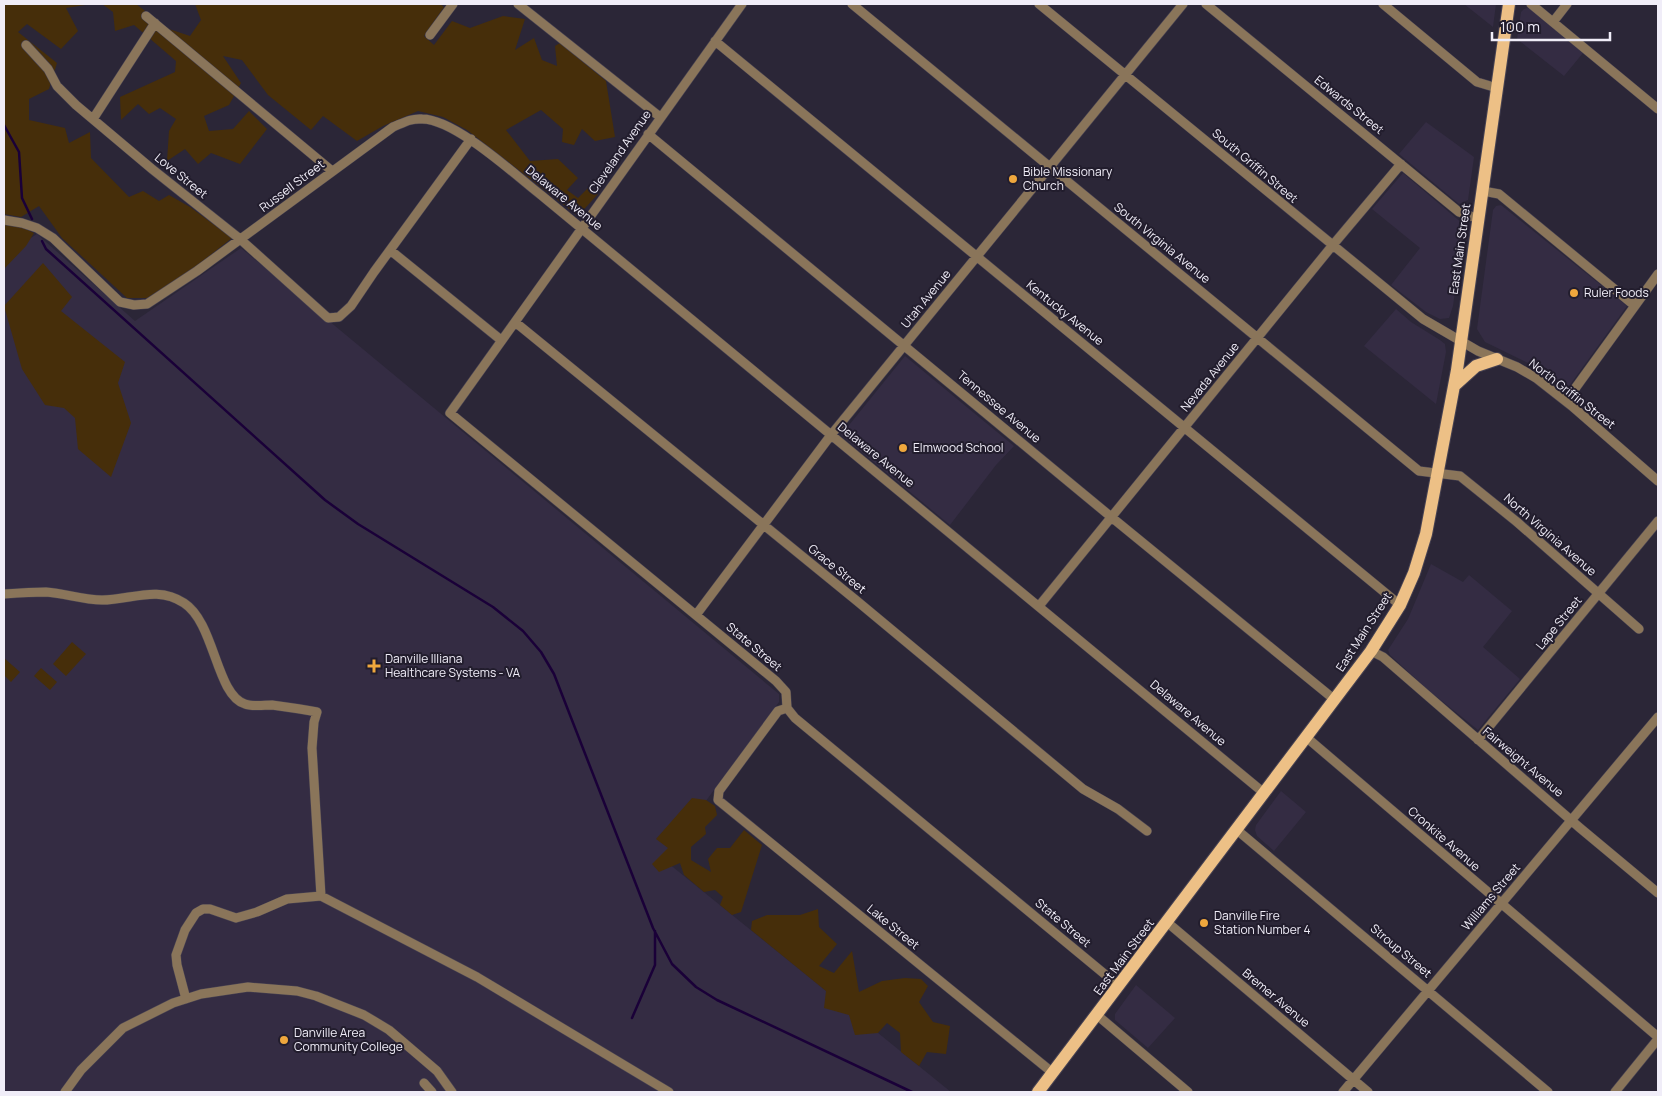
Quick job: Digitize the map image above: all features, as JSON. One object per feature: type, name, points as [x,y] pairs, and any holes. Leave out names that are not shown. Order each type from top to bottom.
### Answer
[{"type":"main road","name":"East Main Street","points":[[1038,1092],[1168,923],[1371,651],[1400,605],[1414,573],[1422,550],[1455,385],[1509,4]]},
{"type":"main road","points":[[1455,385],[1476,366],[1497,358]]},
{"type":"street","points":[[430,35],[453,4]]},
{"type":"street","points":[[518,4],[660,117]]},
{"type":"street","name":"Cleveland Avenue","points":[[450,413],[742,4]]},
{"type":"street","name":"South Virginia Avenue","points":[[852,4],[1419,471],[1438,473]]},
{"type":"street","name":"South Griffin Street","points":[[1039,4],[1423,319],[1461,341]]},
{"type":"street","name":"Utah Avenue","points":[[696,615],[831,435],[1183,4]]},
{"type":"street","name":"Edwards Street","points":[[1206,4],[1460,212],[1479,219]]},
{"type":"street","points":[[1382,4],[1477,82],[1497,88]]},
{"type":"street","points":[[1531,4],[1658,109]]},
{"type":"street","points":[[1553,22],[1567,4]]},
{"type":"street","points":[[146,16],[332,171]]},
{"type":"street","points":[[93,120],[155,23]]},
{"type":"street","name":"Kentucky Avenue","points":[[715,40],[1400,605]]},
{"type":"street","name":"Love Street","points":[[26,45],[48,69],[57,86],[93,120],[240,240],[328,318],[339,317],[351,306],[390,250]]},
{"type":"street","name":"Russell Street","points":[[4,220],[37,228],[53,238],[120,302],[134,305],[147,304],[197,271],[393,127],[412,119],[424,119],[438,123],[471,139]]},
{"type":"street","name":"Tennessee Avenue","points":[[648,134],[1334,700]]},
{"type":"street","points":[[471,139],[390,250],[501,340]]},
{"type":"street","name":"Delaware Avenue","points":[[471,139],[582,228],[1264,793]]},
{"type":"street","name":"Nevada Avenue","points":[[1038,606],[1332,246],[1402,164]]},
{"type":"street","points":[[1483,191],[1499,194],[1636,306]]},
{"type":"street","points":[[1566,401],[1658,274]]},
{"type":"street","name":"Grace Street","points":[[515,322],[1084,789],[1118,809],[1147,831]]},
{"type":"street","name":"North Griffin Street","points":[[1461,341],[1478,351],[1517,366],[1536,378],[1566,401],[1658,481]]},
{"type":"street","name":"State Street","points":[[450,413],[776,681],[786,692],[787,708],[795,718],[1119,986]]},
{"type":"street","name":"North Virginia Avenue","points":[[1438,473],[1460,476],[1477,489],[1639,629]]},
{"type":"street","name":"Lape Street","points":[[1478,740],[1658,521]]},
{"type":"street","points":[[4,594],[46,592],[103,600],[140,594],[167,595],[184,603],[198,616],[212,645],[228,689],[236,698],[246,705],[272,705],[317,712],[314,722],[312,748],[321,896]]},
{"type":"street","name":"Fairweight Avenue","points":[[1371,651],[1383,657],[1572,821],[1658,892]]},
{"type":"street","name":"Lake Street","points":[[787,708],[778,711],[719,791],[718,800],[1053,1072]]},
{"type":"street","name":"Williams Street","points":[[1343,1092],[1658,717]]},
{"type":"street","name":"Cronkite Avenue","points":[[1306,737],[1658,1038]]},
{"type":"street","name":"Stroup Street","points":[[1236,830],[1548,1092]]},
{"type":"street","points":[[186,999],[176,955],[185,930],[196,913],[203,909],[210,909],[236,918],[257,912],[287,899],[321,896],[477,978],[669,1092]]},
{"type":"street","name":"Bremer Avenue","points":[[1168,923],[1368,1092]]},
{"type":"street","points":[[66,1092],[81,1070],[123,1028],[148,1014],[201,994],[248,987],[296,991],[316,996],[364,1015],[389,1030],[437,1070],[452,1092]]},
{"type":"street","points":[[1097,1015],[1188,1092]]},
{"type":"street","points":[[1615,1092],[1658,1038]]},
{"type":"street","points":[[424,1083],[432,1092]]},
{"type":"street","points":[[653,1083],[660,1092]]},
{"type":"shaded area","points":[[4,4],[92,4],[66,8],[78,31],[61,49],[27,24],[18,32],[57,63],[49,89],[29,99],[29,120],[65,128],[69,143],[90,132],[91,158],[129,197],[143,191],[159,201],[169,195],[190,207],[232,238],[185,275],[147,298],[127,298],[62,238],[39,206],[21,217],[4,214]]},
{"type":"shaded area","points":[[102,4],[136,4],[169,29],[190,36],[201,20],[195,4],[440,4],[444,7],[424,36],[434,45],[452,21],[470,28],[503,16],[525,19],[515,50],[534,38],[542,60],[557,66],[555,46],[560,43],[606,81],[615,137],[595,141],[582,129],[574,145],[562,142],[563,129],[541,110],[506,130],[530,161],[558,159],[578,178],[567,190],[578,198],[589,187],[598,194],[578,216],[467,130],[443,117],[418,111],[383,126],[357,141],[323,116],[311,130],[268,95],[242,60],[223,56],[241,83],[229,105],[204,116],[209,131],[233,129],[249,111],[267,129],[240,164],[211,153],[198,164],[185,149],[167,161],[169,131],[176,119],[160,108],[149,114],[138,104],[121,120],[120,97],[175,72],[176,61],[134,25],[115,31],[113,12]]},
{"type":"shaded area","points":[[1464,4],[1496,4],[1493,27]]},
{"type":"shaded area","points":[[1527,8],[1583,53],[1564,76],[1517,39],[1521,12]]},
{"type":"shaded area","points":[[1426,122],[1474,157],[1468,200],[1459,204],[1399,154]]},
{"type":"shaded area","points":[[1403,173],[1463,224],[1464,229],[1453,306],[1449,318],[1440,319],[1426,312],[1391,285],[1420,248],[1372,209]]},
{"type":"shaded area","points":[[1501,205],[1627,306],[1567,389],[1562,389],[1534,366],[1485,342],[1477,329],[1493,210],[1496,206]]},
{"type":"shaded area","points":[[4,223],[16,224],[34,233],[26,246],[4,269]]},
{"type":"shaded area","name":"Danville Illiana Healthcare Systems - VA","points":[[37,234],[135,321],[241,248],[779,694],[779,702],[663,859],[951,1092],[4,1092],[4,263],[15,248]]},
{"type":"shaded area","points":[[43,263],[72,297],[61,311],[125,362],[118,383],[131,423],[111,477],[78,449],[75,418],[64,408],[45,405],[22,369],[4,306]]},
{"type":"shaded area","points":[[1396,309],[1411,322],[1445,344],[1446,352],[1436,404],[1364,346]]},
{"type":"shaded area","points":[[905,356],[1014,446],[996,465],[950,525],[841,435]]},
{"type":"shaded area","points":[[1431,564],[1463,582],[1469,575],[1512,611],[1483,647],[1520,679],[1478,730],[1427,689],[1390,655],[1388,650],[1408,619]]},
{"type":"shaded area","points":[[72,642],[86,654],[66,676],[53,664]]},
{"type":"shaded area","points":[[4,658],[20,672],[11,682],[4,675]]},
{"type":"shaded area","points":[[41,668],[57,682],[50,690],[34,676]]},
{"type":"shaded area","points":[[1281,791],[1306,812],[1274,851],[1257,836],[1255,830],[1256,825]]},
{"type":"shaded area","points":[[692,798],[706,800],[715,806],[717,815],[705,827],[706,834],[691,847],[691,860],[711,872],[708,859],[717,848],[730,848],[744,830],[762,845],[741,912],[732,915],[720,905],[723,897],[715,890],[704,892],[684,875],[680,863],[659,872],[652,864],[668,848],[656,839]]},
{"type":"shaded area","points":[[818,909],[819,927],[837,944],[819,966],[834,973],[852,951],[859,992],[882,981],[905,978],[921,979],[928,986],[919,1002],[933,1022],[950,1026],[946,1054],[927,1052],[919,1066],[901,1052],[900,1033],[887,1023],[878,1033],[855,1035],[849,1015],[824,1008],[826,991],[751,930],[752,921],[767,915],[800,915]]},
{"type":"shaded area","points":[[1136,985],[1175,1018],[1148,1048],[1115,1020],[1115,1014]]},
{"type":"waterway","points":[[4,125],[19,152],[22,198],[32,219]]},
{"type":"waterway","points":[[42,241],[46,249],[325,500],[358,524],[493,607],[523,631],[541,652],[554,674],[653,928],[672,964],[696,987],[717,1000],[912,1092]]},
{"type":"waterway","points":[[632,1018],[655,965],[655,931]]},
{"type":"place","name":"Bible Missionary Church","points":[[1013,179]]},
{"type":"place","name":"Ruler Foods","points":[[1574,293]]},
{"type":"place","name":"Elmwood School","points":[[903,448]]},
{"type":"place","name":"Danville Illiana Healthcare Systems - VA","points":[[374,666]]},
{"type":"place","name":"Danville Fire Station Number 4","points":[[1204,923]]},
{"type":"place","name":"Danville Area Community College","points":[[284,1040]]}]
